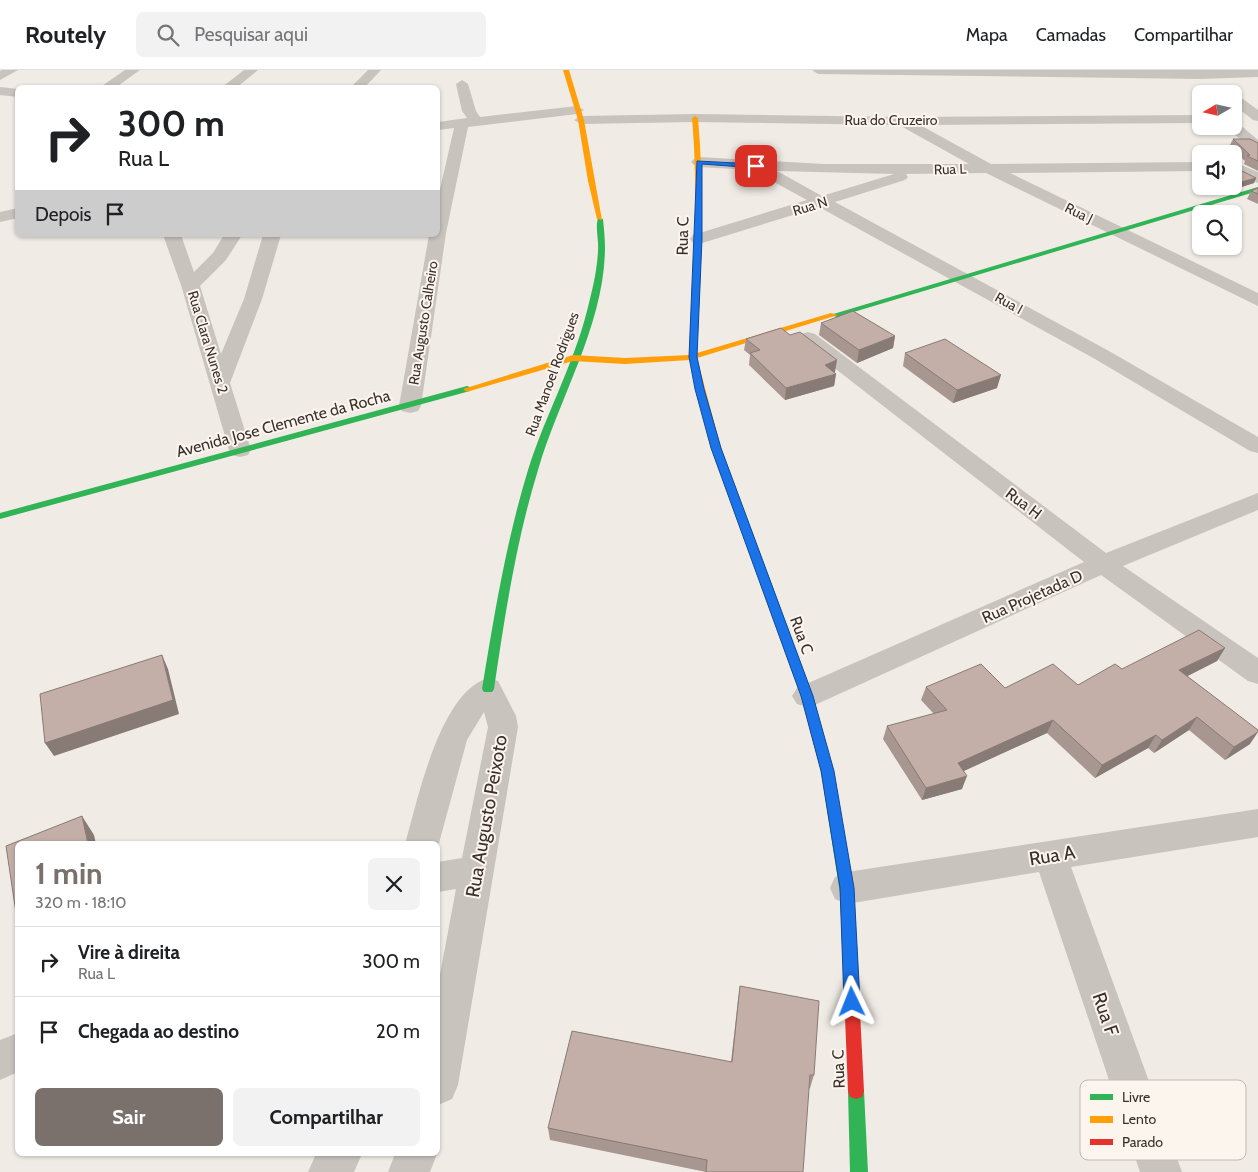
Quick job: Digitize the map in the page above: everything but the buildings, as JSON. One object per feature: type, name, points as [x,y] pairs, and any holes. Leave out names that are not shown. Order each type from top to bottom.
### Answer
[{"type":"street","points":[[0,76],[12,70]]},
{"type":"street","points":[[110,85],[134,70]]},
{"type":"street","points":[[230,85],[252,70]]},
{"type":"street","points":[[359,85],[375,70]]},
{"type":"street","name":"Rua Manoel Rodrigues","points":[[488,688],[506,576],[533,469],[591,311],[601,266],[603,239],[579,115],[566,70]]},
{"type":"street","points":[[818,70],[1258,73]]},
{"type":"street","points":[[1198,72],[1215,85]]},
{"type":"street","points":[[440,125],[466,116],[462,84]]},
{"type":"street","points":[[0,91],[15,93]]},
{"type":"street","points":[[1242,106],[1258,118]]},
{"type":"street","name":"Rua do Cruzeiro","points":[[466,116],[579,115],[902,121],[1192,119]]},
{"type":"street","name":"Rua Augusto Calheiro","points":[[440,225],[466,116]]},
{"type":"street","name":"Rua C","points":[[695,118],[699,162],[699,239],[693,357],[716,448],[807,696],[827,771],[847,888],[859,1172]]},
{"type":"street","points":[[1242,118],[1258,118]]},
{"type":"street","name":"Rua J","points":[[902,121],[987,168],[1258,300]]},
{"type":"street","points":[[1242,134],[1258,147]]},
{"type":"street","name":"Rua L","points":[[699,162],[756,166],[921,170],[1192,166]]},
{"type":"street","name":"Rua I","points":[[756,166],[1102,355],[1258,446]]},
{"type":"street","points":[[1242,167],[1258,170]]},
{"type":"street","name":"Rua N","points":[[699,239],[824,202],[921,170]]},
{"type":"street","points":[[1242,170],[1258,178]]},
{"type":"street","points":[[573,358],[624,362],[693,357],[1258,189]]},
{"type":"street","points":[[0,217],[15,214]]},
{"type":"street","name":"Rua Clara Nunes 2","points":[[173,237],[190,285],[240,450]]},
{"type":"street","points":[[190,285],[216,261],[232,237]]},
{"type":"street","points":[[220,382],[253,299],[271,237]]},
{"type":"street","name":"Rua Augusto Calheiro","points":[[410,406],[437,237]]},
{"type":"street","name":"Rua H","points":[[793,327],[1103,564],[1258,674]]},
{"type":"street","name":"Avenida Jose Clemente da Rocha","points":[[0,516],[240,450],[410,406],[573,358]]},
{"type":"street","name":"Rua Projetada D","points":[[807,696],[1103,564],[1258,501]]},
{"type":"street","points":[[423,841],[452,738],[472,706],[488,688]]},
{"type":"street","name":"Rua Augusto Peixoto","points":[[440,1074],[503,727],[501,716],[488,688]]},
{"type":"street","name":"Rua A","points":[[847,888],[1258,823]]},
{"type":"street","name":"Rua F","points":[[1050,855],[1129,1080]]},
{"type":"street","points":[[440,877],[476,871]]},
{"type":"street","points":[[0,1060],[15,1053]]},
{"type":"street","points":[[329,1172],[340,1156]]},
{"type":"street","points":[[409,1172],[415,1156]]},
{"type":"street","name":"Rua F","points":[[1158,1160],[1162,1172]]},
{"type":"traffic: fast","points":[[834,315],[1258,189]]},
{"type":"traffic: fast","points":[[488,689],[507,578],[525,496],[543,440],[591,313],[602,250],[600,219]]},
{"type":"traffic: fast","points":[[0,516],[467,389]]},
{"type":"traffic: fast","points":[[741,515],[807,696],[827,771],[847,893]]},
{"type":"traffic: fast","points":[[856,1091],[859,1172]]},
{"type":"traffic: slow","points":[[566,70],[581,120],[591,181],[600,219]]},
{"type":"traffic: slow","points":[[695,118],[699,162],[699,239],[693,357],[716,448],[741,515]]},
{"type":"traffic: slow","points":[[467,389],[573,358],[625,361],[693,357],[834,315]]},
{"type":"traffic: jam","points":[[847,893],[856,1091]]},
{"type":"route","points":[[756,166],[699,162],[699,239],[693,357],[716,448],[807,696],[827,771],[847,888],[852,1002]]}]
